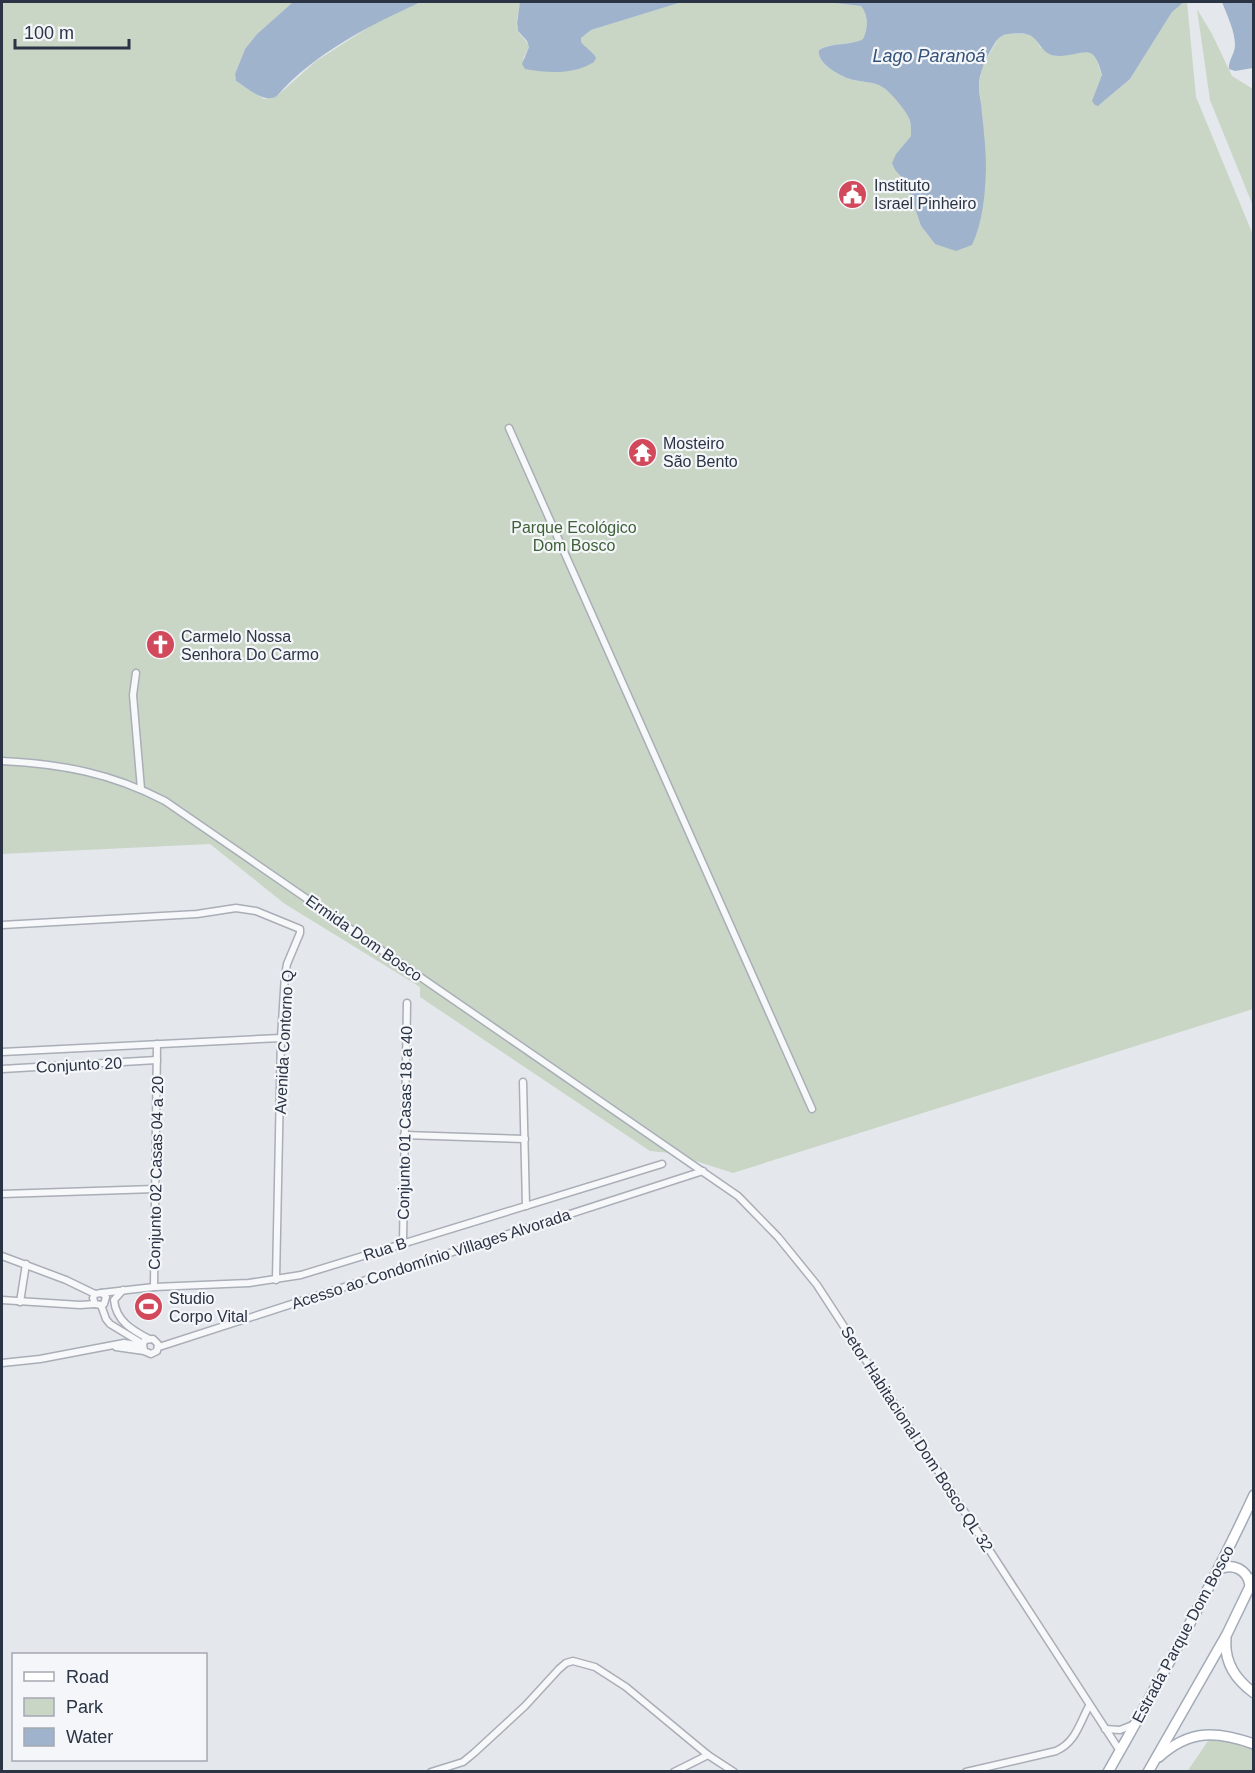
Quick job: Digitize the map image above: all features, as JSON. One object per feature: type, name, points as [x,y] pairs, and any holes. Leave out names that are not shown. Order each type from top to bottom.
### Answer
[{"type":"main road","name":"Estrada Parque Dom Bosco","points":[[1108,1772],[1184,1637],[1254,1495]]},
{"type":"main road","points":[[1151,1767],[1227,1634],[1252,1582],[1241,1569],[1230,1566],[1219,1569]]},
{"type":"main road","points":[[1227,1634],[1225,1648],[1233,1672],[1254,1693]]},
{"type":"main road","points":[[1151,1767],[1165,1752],[1198,1735],[1228,1735],[1254,1744]]},
{"type":"street","points":[[509,428],[812,1109]]},
{"type":"street","points":[[136,673],[133,695],[141,789]]},
{"type":"street","name":"Ermida Dom Bosco","points":[[2,761],[67,766],[141,789],[165,801],[703,1171]]},
{"type":"street","name":"Avenida Contorno Q","points":[[2,925],[197,914],[236,908],[256,911],[298,927],[300,933],[287,964],[285,975],[281,1038],[276,1280]]},
{"type":"street","name":"Conjunto 01 Casas 18 a 40","points":[[403,1243],[407,1003]]},
{"type":"street","name":"Conjunto 20","points":[[2,1052],[281,1038]]},
{"type":"street","name":"Conjunto 02 Casas 04 a 20","points":[[154,1287],[157,1044]]},
{"type":"street","name":"Conjunto 20","points":[[2,1069],[157,1060]]},
{"type":"street","points":[[523,1082],[526,1206]]},
{"type":"street","points":[[404,1135],[525,1139]]},
{"type":"street","name":"Rua B","points":[[100,1294],[154,1287],[276,1280],[301,1275],[662,1164]]},
{"type":"street","name":"Acesso ao Condomínio Villages Alvorada","points":[[159,1347],[703,1171]]},
{"type":"street","name":"Setor Habitacional Dom Bosco QL 32","points":[[703,1171],[738,1196],[758,1215],[816,1285],[1120,1751]]},
{"type":"street","points":[[2,1194],[154,1189]]},
{"type":"street","points":[[2,1256],[100,1294],[115,1303],[119,1316],[127,1326],[156,1341],[159,1347],[154,1353],[151,1354],[110,1324],[93,1300],[100,1294]]},
{"type":"street","points":[[20,1302],[26,1264]]},
{"type":"street","points":[[2,1300],[99,1307],[115,1303],[124,1290]]},
{"type":"street","points":[[99,1307],[106,1301],[100,1294]]},
{"type":"street","points":[[143,1347],[150,1339]]},
{"type":"street","points":[[2,1364],[112,1346],[143,1347]]},
{"type":"street","points":[[431,1772],[463,1762],[525,1706],[566,1663],[573,1661],[595,1667],[626,1687],[708,1755],[734,1772]]},
{"type":"street","points":[[966,1772],[1064,1748],[1072,1741],[1089,1706]]},
{"type":"street","points":[[1105,1729],[1120,1730],[1135,1724]]},
{"type":"street","points":[[674,1772],[708,1755]]},
{"type":"green space","name":"Parque Ecológico Dom Bosco","points":[[2,2],[293,2],[257,34],[245,49],[235,74],[236,81],[264,99],[277,96],[316,61],[377,22],[421,2],[520,2],[517,28],[529,47],[523,59],[594,54],[581,42],[581,38],[591,30],[682,2],[825,2],[861,6],[867,22],[863,39],[824,48],[819,50],[819,55],[828,67],[843,76],[884,88],[906,113],[910,121],[911,136],[896,154],[895,170],[906,182],[921,226],[935,244],[982,113],[979,86],[982,67],[999,37],[1006,34],[1028,34],[1036,39],[1040,47],[1055,56],[1092,52],[1102,76],[1098,106],[1130,79],[1172,12],[1187,2],[1196,97],[1253,235],[1253,1009],[733,1173],[671,1153],[650,1151],[420,997],[420,987],[285,904],[210,844],[2,854]]},
{"type":"green space","points":[[1197,9],[1232,76],[1253,89],[1253,206],[1210,100]]},
{"type":"green space","points":[[1212,1735],[1253,1738],[1253,1771],[1187,1772]]},
{"type":"water","points":[[293,2],[421,2],[363,30],[325,54],[277,96],[261,97],[236,81],[235,74],[245,49],[257,34]]},
{"type":"water","points":[[520,2],[682,2],[591,30],[581,38],[581,42],[595,56],[594,62],[578,69],[552,72],[525,69],[522,64],[529,47],[518,31]]},
{"type":"water","name":"Lago Paranoá","points":[[825,2],[1184,2],[1172,12],[1130,79],[1098,106],[1092,101],[1102,75],[1099,64],[1092,54],[1087,52],[1052,55],[1026,34],[1008,34],[998,39],[985,62],[979,82],[986,169],[981,217],[972,245],[956,251],[935,244],[921,226],[906,182],[892,163],[896,154],[911,136],[910,121],[906,113],[884,88],[843,76],[828,67],[819,55],[819,50],[824,48],[863,39],[867,22],[864,10],[861,6]]},
{"type":"water","points":[[1222,2],[1253,2],[1253,68],[1235,71],[1229,69],[1235,40]]},
{"type":"place","name":"Instituto Israel Pinheiro","points":[[853,194]]},
{"type":"place","name":"Mosteiro São Bento","points":[[642,452]]},
{"type":"place","name":"Carmelo Nossa Senhora Do Carmo","points":[[160,645]]},
{"type":"place","name":"Studio Corpo Vital","points":[[148,1307]]}]
